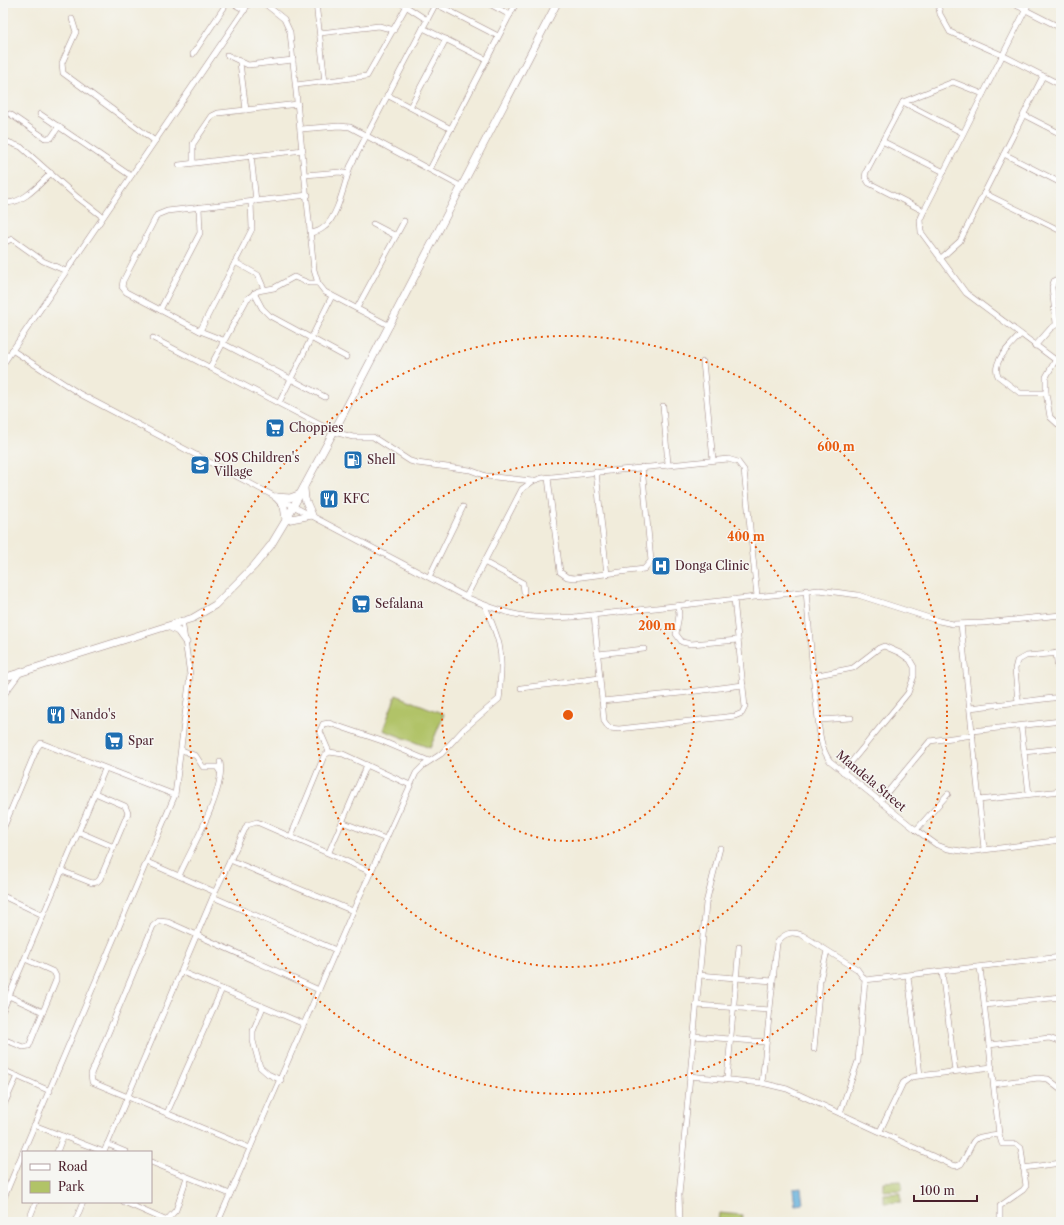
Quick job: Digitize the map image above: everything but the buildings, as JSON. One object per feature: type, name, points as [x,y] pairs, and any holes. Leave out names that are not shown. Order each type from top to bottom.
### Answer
[{"type":"street","points":[[193,54],[227,3]]},
{"type":"street","points":[[232,3],[245,10]]},
{"type":"street","points":[[3,364],[250,3]]},
{"type":"street","points":[[264,3],[279,15],[287,25],[293,60],[301,129],[314,270],[318,283],[325,292],[390,326]]},
{"type":"street","points":[[316,3],[325,82]]},
{"type":"street","points":[[401,3],[427,20]]},
{"type":"street","points":[[311,233],[323,228],[329,221],[342,196],[348,174],[366,136],[436,3],[498,36]]},
{"type":"street","points":[[488,3],[510,15]]},
{"type":"street","points":[[430,169],[516,3]]},
{"type":"street","points":[[128,639],[170,627],[226,594],[263,556],[286,520],[334,432],[557,3]]},
{"type":"street","points":[[938,3],[940,14],[950,32],[1061,85]]},
{"type":"street","points":[[1012,3],[1061,28]]},
{"type":"street","points":[[1029,3],[924,210],[920,220],[921,232],[966,293],[1061,364]]},
{"type":"street","points":[[296,85],[367,76],[406,7]]},
{"type":"street","points":[[72,19],[76,32],[62,63],[63,73],[155,141]]},
{"type":"street","points":[[320,33],[379,26],[394,30]]},
{"type":"street","points":[[423,28],[487,60]]},
{"type":"street","points":[[410,107],[446,39]]},
{"type":"street","points":[[227,55],[240,63],[248,65],[293,60]]},
{"type":"street","points":[[240,63],[246,110]]},
{"type":"street","points":[[940,259],[951,251],[960,241],[1043,76]]},
{"type":"street","points":[[924,210],[869,183],[866,180],[866,172],[903,102],[953,82],[983,94]]},
{"type":"street","points":[[387,95],[451,129]]},
{"type":"street","points":[[903,102],[963,133]]},
{"type":"street","points":[[193,162],[193,144],[212,116],[246,110],[298,104]]},
{"type":"street","points":[[10,114],[44,138],[51,138],[59,126]]},
{"type":"street","points":[[40,114],[131,176]]},
{"type":"street","points":[[1024,115],[1061,134]]},
{"type":"street","points":[[301,129],[344,126],[430,169],[462,187]]},
{"type":"street","points":[[3,140],[21,148],[103,217]]},
{"type":"street","points":[[882,141],[944,172]]},
{"type":"street","points":[[179,165],[193,162],[303,150]]},
{"type":"street","points":[[1004,154],[1061,183]]},
{"type":"street","points":[[200,331],[252,230],[254,202],[251,156]]},
{"type":"street","points":[[305,175],[340,172],[348,174]]},
{"type":"street","points":[[3,202],[11,203],[26,196],[51,173]]},
{"type":"street","points":[[984,193],[1061,231]]},
{"type":"street","points":[[308,196],[159,213],[123,281],[122,287],[126,292],[291,378],[324,397]]},
{"type":"street","points":[[160,310],[200,233],[199,208]]},
{"type":"street","points":[[357,308],[404,221]]},
{"type":"street","points":[[373,224],[396,236]]},
{"type":"street","points":[[3,249],[5,242],[12,239],[43,261],[66,271]]},
{"type":"street","points":[[235,262],[258,275],[264,289]]},
{"type":"street","points":[[210,367],[243,304],[254,293],[264,289],[274,288],[294,278],[309,283],[318,283]]},
{"type":"street","points":[[1035,346],[1059,323],[1052,287],[1054,281],[1061,278]]},
{"type":"street","points":[[254,293],[262,308],[270,316],[346,357]]},
{"type":"street","points":[[279,403],[332,296]]},
{"type":"street","points":[[1020,334],[996,365],[996,373],[1020,393],[1046,392]]},
{"type":"street","points":[[153,338],[334,432],[353,437],[373,437],[410,461],[418,463],[470,470],[486,476],[533,481],[668,464],[728,459],[735,460],[741,464],[744,470],[757,596]]},
{"type":"street","points":[[12,350],[80,394],[466,597],[505,613],[526,617],[553,618],[594,615],[806,590],[836,591],[858,595],[939,621],[961,624],[1061,615]]},
{"type":"street","points":[[3,352],[8,356]]},
{"type":"street","points":[[1055,361],[1046,377],[1046,392],[1050,417],[1061,427]]},
{"type":"street","points":[[703,362],[713,460]]},
{"type":"street","points":[[663,406],[668,464]]},
{"type":"street","points":[[548,478],[560,572],[571,578],[607,575],[644,569],[651,561],[642,467]]},
{"type":"street","points":[[596,472],[607,575]]},
{"type":"street","points":[[466,597],[522,490],[533,481]]},
{"type":"street","points":[[276,497],[290,498],[302,491]]},
{"type":"street","points":[[302,491],[312,515]]},
{"type":"street","points":[[276,497],[284,506],[286,520]]},
{"type":"street","points":[[429,577],[463,507]]},
{"type":"street","points":[[286,520],[312,515]]},
{"type":"street","points":[[484,562],[524,584],[524,592]]},
{"type":"street","name":"Mandela Street","points":[[806,590],[813,676],[819,720],[824,751],[830,761],[916,830],[937,845],[948,850],[961,852],[1061,840]]},
{"type":"street","points":[[594,615],[605,724],[611,729],[737,716],[743,712],[745,707],[734,599]]},
{"type":"street","points":[[678,605],[679,613],[676,634],[682,642],[691,644],[738,640]]},
{"type":"street","points":[[218,1222],[410,784],[416,773],[429,761],[441,754],[464,729],[500,698],[502,665],[500,643],[485,606]]},
{"type":"street","points":[[3,678],[182,621]]},
{"type":"street","points":[[23,1151],[175,795],[182,750],[190,675],[182,621]]},
{"type":"street","points":[[961,624],[984,849]]},
{"type":"street","points":[[170,627],[178,631],[186,642]]},
{"type":"street","points":[[813,676],[853,668],[879,648],[884,646],[890,647],[910,660],[914,667],[914,676],[908,693],[843,772]]},
{"type":"street","points":[[598,654],[644,649]]},
{"type":"street","points":[[970,708],[1018,702],[1061,696],[1059,653],[1026,656],[1017,661],[1015,669],[1018,702]]},
{"type":"street","points":[[3,696],[20,673]]},
{"type":"street","points":[[521,688],[600,678]]},
{"type":"street","points":[[602,700],[690,692],[743,685]]},
{"type":"street","points":[[819,720],[851,718]]},
{"type":"street","points":[[880,801],[930,741],[972,733],[1061,721]]},
{"type":"street","points":[[329,752],[320,731],[321,726],[325,723],[337,725],[382,740],[429,761]]},
{"type":"street","points":[[1021,726],[1029,794]]},
{"type":"street","points":[[3,829],[37,748],[41,743],[175,795]]},
{"type":"street","points":[[1024,752],[1061,748]]},
{"type":"street","points":[[182,750],[196,756],[203,767],[217,767],[221,773]]},
{"type":"street","points":[[291,836],[324,756],[329,752],[343,754],[410,784]]},
{"type":"street","points":[[179,876],[215,798],[221,773],[220,762]]},
{"type":"street","points":[[329,852],[368,765]]},
{"type":"street","points":[[3,1010],[105,768]]},
{"type":"street","points":[[980,800],[1061,791]]},
{"type":"street","points":[[62,871],[93,883],[98,882],[114,847],[128,813],[128,809],[125,806],[95,793]]},
{"type":"street","points":[[916,830],[948,794]]},
{"type":"street","points":[[104,1151],[214,895],[245,827],[249,823],[257,822],[329,852],[371,872]]},
{"type":"street","points":[[342,822],[386,839]]},
{"type":"street","points":[[79,832],[114,847]]},
{"type":"street","points":[[680,1222],[678,1195],[706,903],[720,848]]},
{"type":"street","points":[[230,860],[353,912]]},
{"type":"street","points":[[147,862],[179,876],[214,895],[336,950]]},
{"type":"street","points":[[3,896],[43,915]]},
{"type":"street","points":[[250,1148],[95,1085],[92,1082],[91,1076],[150,933],[156,922],[162,921],[319,990]]},
{"type":"street","points":[[762,1083],[777,943],[782,936],[788,933],[802,935],[858,969],[866,980],[858,1061],[840,1113]]},
{"type":"street","points":[[727,1079],[729,1038],[739,947]]},
{"type":"street","points":[[814,1049],[820,980],[827,951]]},
{"type":"street","points":[[866,980],[1061,957]]},
{"type":"street","points":[[3,1039],[23,1047],[28,1047],[56,980],[56,974],[53,971],[25,960]]},
{"type":"street","points":[[980,967],[999,1134],[1002,1144],[1016,1144],[1021,1148],[1025,1189],[1000,1206],[1000,1222]]},
{"type":"street","points":[[182,972],[304,1024]]},
{"type":"street","points":[[942,972],[955,1071]]},
{"type":"street","points":[[699,975],[773,981]]},
{"type":"street","points":[[908,976],[920,1075]]},
{"type":"street","points":[[167,1114],[222,989]]},
{"type":"street","points":[[9,996],[43,1012]]},
{"type":"street","points":[[984,1005],[1061,997]]},
{"type":"street","points":[[696,1005],[770,1010]]},
{"type":"street","points":[[263,1007],[253,1031],[253,1042],[260,1067],[268,1074],[281,1080]]},
{"type":"street","points":[[693,1036],[766,1042]]},
{"type":"street","points":[[989,1045],[1049,1038],[1061,1042]]},
{"type":"street","points":[[880,1131],[903,1084],[911,1077],[992,1067]]},
{"type":"street","points":[[3,1070],[50,1090]]},
{"type":"street","points":[[3,1107],[16,1076]]},
{"type":"street","points":[[689,1076],[762,1083],[787,1089],[957,1166],[964,1159],[973,1141],[978,1136],[999,1134]]},
{"type":"street","points":[[994,1084],[1038,1078],[1048,1079],[1061,1089]]},
{"type":"street","points":[[34,1125],[101,1151]]},
{"type":"street","points":[[57,1151],[63,1136]]},
{"type":"street","points":[[108,1144],[124,1151]]},
{"type":"street","points":[[3,1200],[22,1154]]},
{"type":"street","points":[[152,1162],[230,1194]]},
{"type":"street","points":[[1023,1168],[1061,1163]]},
{"type":"street","points":[[126,1203],[165,1221],[176,1210],[187,1177]]},
{"type":"street","points":[[28,1222],[36,1203]]},
{"type":"street","points":[[75,1222],[83,1203]]},
{"type":"green space","points":[[396,695],[444,714],[430,748],[383,730]]},
{"type":"green space","points":[[901,1181],[902,1190],[883,1191],[883,1182]]},
{"type":"green space","points":[[901,1193],[901,1202],[884,1203],[884,1194]]},
{"type":"green space","points":[[719,1213],[742,1215],[741,1222],[718,1222]]},
{"type":"water","points":[[801,1188],[803,1204],[795,1205],[793,1189]]},
{"type":"place","name":"Choppies","points":[[275,428]]},
{"type":"place","name":"Shell","points":[[353,460]]},
{"type":"place","name":"SOS Children's Village","points":[[200,465]]},
{"type":"place","name":"KFC","points":[[329,499]]},
{"type":"place","name":"Donga Clinic","points":[[661,566]]},
{"type":"place","name":"Sefalana","points":[[361,604]]},
{"type":"place","name":"Nando's","points":[[56,715]]},
{"type":"place","name":"Spar","points":[[114,741]]}]
